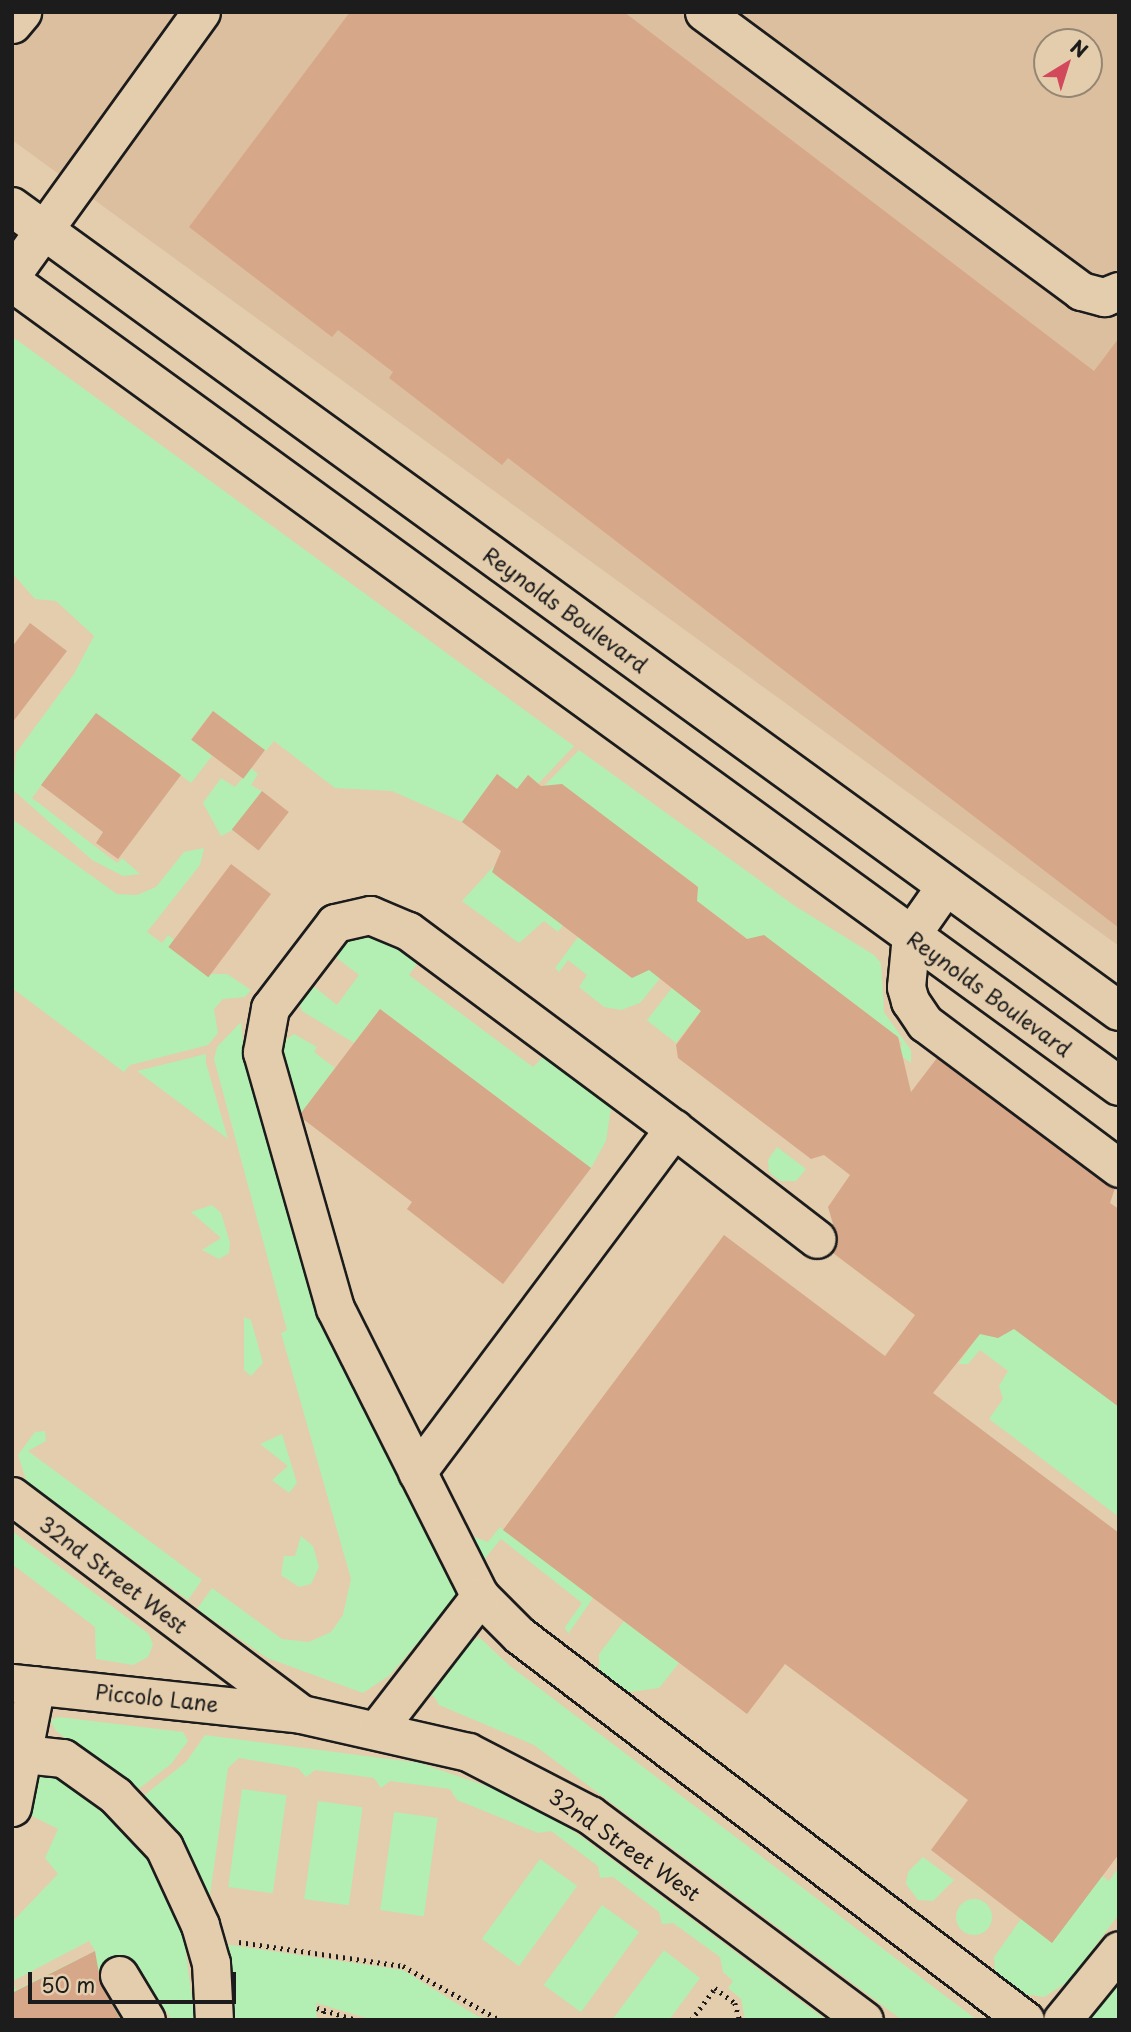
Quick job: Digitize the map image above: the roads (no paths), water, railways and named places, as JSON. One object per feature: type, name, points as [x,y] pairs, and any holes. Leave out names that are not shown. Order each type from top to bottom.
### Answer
[{"type":"main road","name":"Reynolds Boulevard","points":[[12,207],[1119,1011]]},
{"type":"main road","name":"Reynolds Boulevard","points":[[12,282],[1119,1086]]},
{"type":"street","points":[[12,24],[22,12]]},
{"type":"street","points":[[12,274],[201,12]]},
{"type":"street","points":[[704,12],[1081,291],[1104,297],[1119,290]]},
{"type":"street","points":[[946,885],[911,935],[906,987],[925,1023],[1119,1168]]},
{"type":"street","points":[[817,1239],[408,931],[370,915],[335,923],[270,1008],[262,1052],[335,1308],[480,1596],[519,1635],[1025,2020]]},
{"type":"street","points":[[417,1472],[674,1129]]},
{"type":"street","name":"32nd Street West","points":[[12,1496],[301,1714],[378,1728],[468,1752],[590,1815],[864,2020]]},
{"type":"street","points":[[378,1728],[480,1596]]},
{"type":"street","points":[[12,1807],[24,1754],[24,1684]]},
{"type":"street","name":"Piccolo Lane","points":[[24,1684],[301,1714]]},
{"type":"street","points":[[24,1754],[63,1758],[115,1795],[145,1825],[184,1882],[203,1937],[214,2020]]},
{"type":"street","points":[[1062,2020],[1119,1950]]},
{"type":"street","points":[[119,1975],[146,2020]]}]
